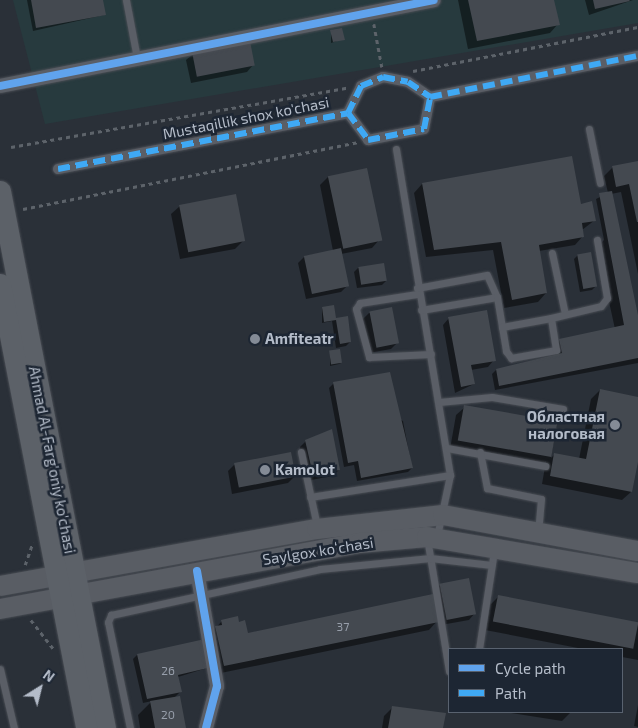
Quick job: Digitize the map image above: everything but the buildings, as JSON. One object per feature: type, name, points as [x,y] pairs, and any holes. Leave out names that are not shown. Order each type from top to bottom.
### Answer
[{"type":"main road","name":"Ahmad Al-Farg'oniy ko'chasi","points":[[0,191],[68,596],[105,728]]},
{"type":"main road","name":"Ahmad Al-Farg'oniy ko'chasi","points":[[0,284],[3,319],[48,536],[64,573]]},
{"type":"main road","name":"Saylgox koʻchasi","points":[[0,586],[317,529],[443,515],[638,551]]},
{"type":"main road","name":"Saylgox koʻchasi","points":[[0,609],[197,571],[360,543],[432,536],[493,556],[638,573]]},
{"type":"main road","name":"Ahmad Al-Farg'oniy ko'chasi","points":[[68,596],[69,642],[86,728]]},
{"type":"street","points":[[0,86],[434,0]]},
{"type":"street","points":[[348,113],[361,86],[383,77],[408,82],[430,97],[638,56]]},
{"type":"street","points":[[368,140],[424,129],[430,97]]},
{"type":"street","name":"Mustaqillik shox ko'chasi","points":[[58,169],[348,113],[368,140]]},
{"type":"street","points":[[197,571],[217,686],[206,728]]},
{"type":"lane","points":[[126,0],[138,58]]},
{"type":"lane","points":[[588,129],[600,184]]},
{"type":"lane","points":[[396,148],[417,291],[431,354],[450,475],[443,515],[432,536],[430,558],[448,665]]},
{"type":"lane","points":[[502,327],[601,306],[607,298],[597,240]]},
{"type":"lane","points":[[552,253],[566,314]]},
{"type":"lane","points":[[431,354],[369,358],[356,309],[360,303],[488,275],[496,297],[511,358],[556,350],[551,318]]},
{"type":"lane","points":[[421,310],[496,297]]},
{"type":"lane","points":[[439,402],[492,397],[563,409]]},
{"type":"lane","points":[[447,448],[480,452],[545,466]]},
{"type":"lane","points":[[301,452],[317,529]]},
{"type":"lane","points":[[480,452],[487,488],[541,499],[538,533]]},
{"type":"lane","points":[[310,497],[450,475]]},
{"type":"lane","points":[[130,728],[108,622],[111,615],[201,597],[320,569],[430,558],[493,556],[479,648]]},
{"type":"lane","points":[[0,669],[14,728]]},
{"type":"path","points":[[372,12],[383,77],[638,27]]},
{"type":"path","points":[[11,147],[361,86]]},
{"type":"path","points":[[23,208],[368,140]]},
{"type":"path","points":[[22,582],[33,542],[48,536]]},
{"type":"path","points":[[26,604],[33,628],[53,648],[69,642]]},
{"type":"green space","points":[[13,0],[638,0],[638,23],[45,124]]},
{"type":"marked path","points":[[58,169],[348,113],[368,140],[424,129],[430,97],[638,56]]},
{"type":"marked path","points":[[348,113],[361,86],[383,77],[408,82],[430,97]]},
{"type":"cycle path","points":[[0,86],[434,0]]},
{"type":"cycle path","points":[[197,571],[217,686],[206,728]]},
{"type":"place","name":"Amfiteatr","points":[[255,339]]},
{"type":"place","name":"Областная налоговая","points":[[615,425]]},
{"type":"place","name":"Kamolot","points":[[265,470]]}]
